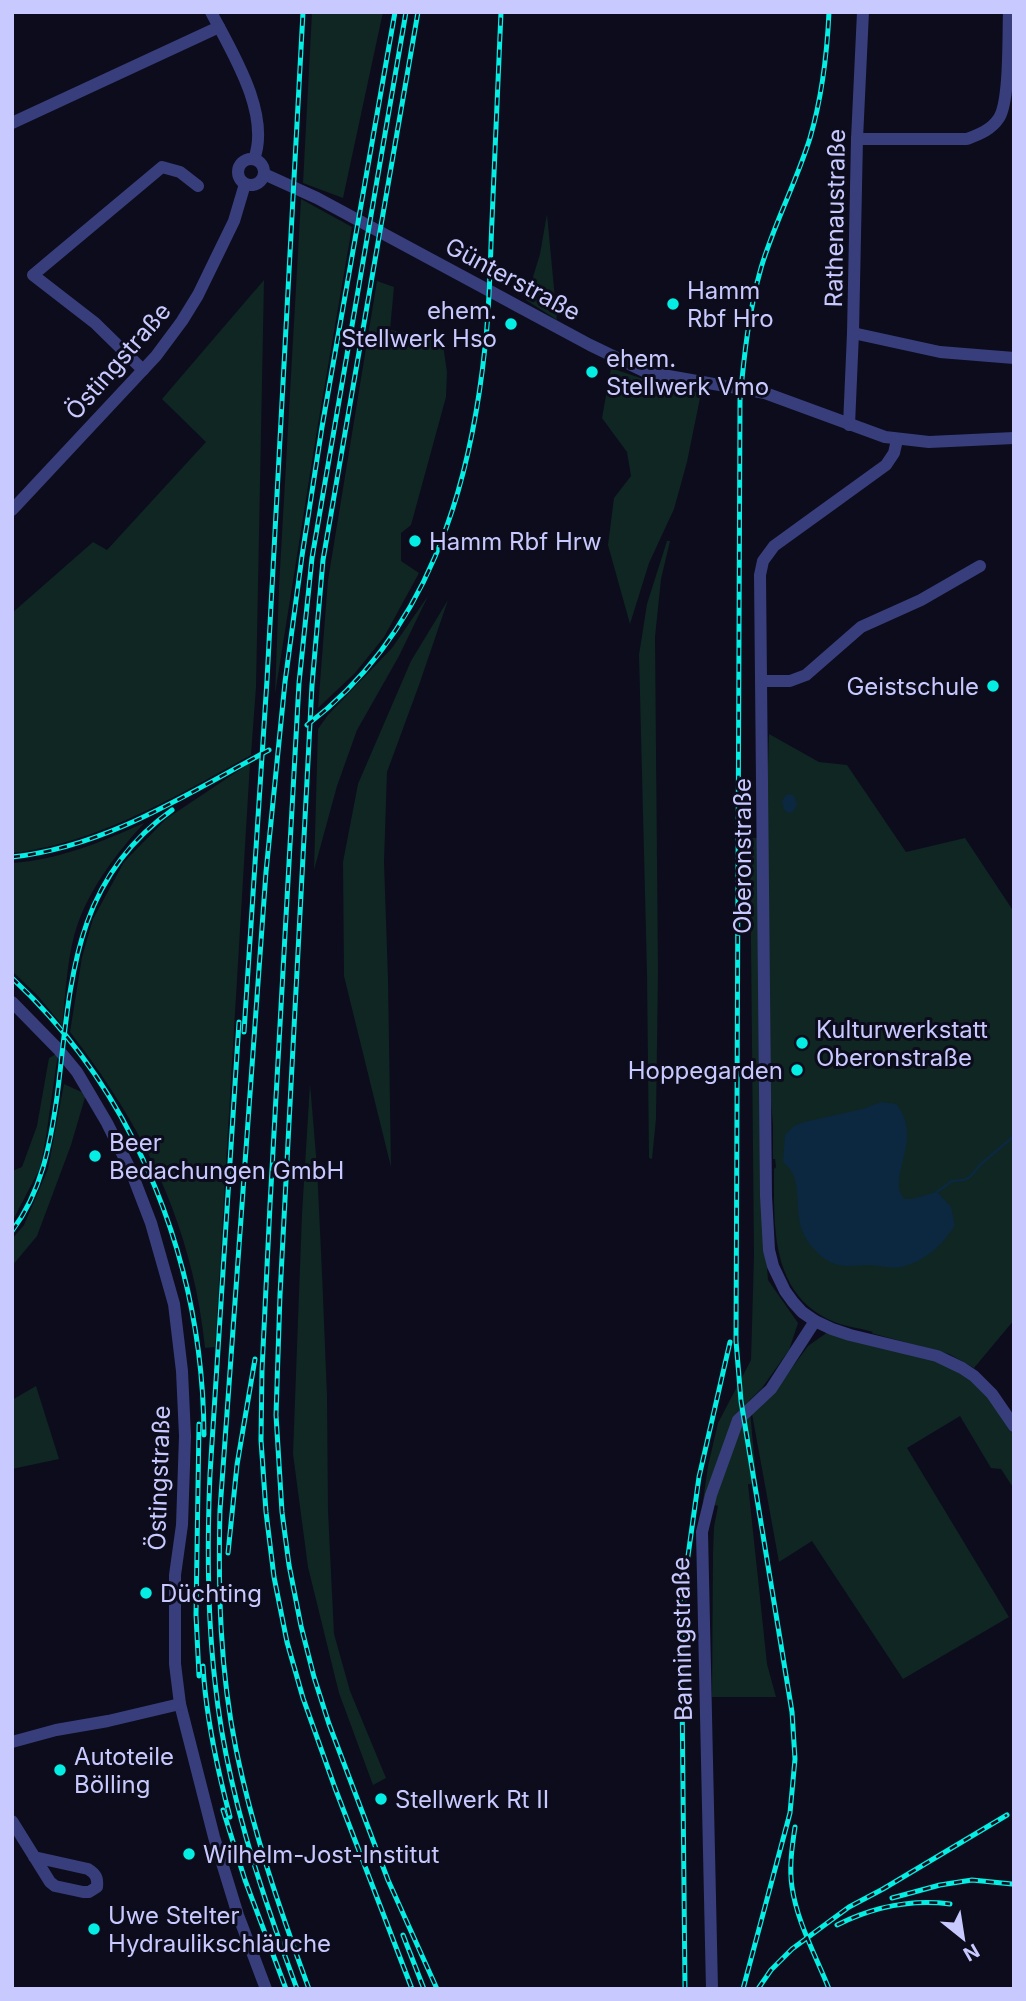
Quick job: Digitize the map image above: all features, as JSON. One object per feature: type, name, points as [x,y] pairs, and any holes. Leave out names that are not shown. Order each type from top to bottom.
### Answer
[{"type":"street","points":[[211,12],[237,63],[252,101],[260,139],[254,159]]},
{"type":"street","name":"Rathenaustraße","points":[[849,425],[863,12]]},
{"type":"street","points":[[857,139],[967,139],[984,133],[1004,108],[1009,12]]},
{"type":"street","points":[[12,123],[219,27]]},
{"type":"street","points":[[245,159],[254,159],[261,163],[264,174],[257,183],[246,184],[239,178],[239,165],[245,159]]},
{"type":"street","points":[[143,370],[96,324],[33,275],[162,167],[180,172],[198,186]]},
{"type":"street","name":"Günterstraße","points":[[264,174],[307,193],[635,367],[663,376],[754,390],[897,440],[1012,442]]},
{"type":"street","name":"Östingstraße","points":[[12,510],[143,370],[183,321],[234,220],[246,184]]},
{"type":"street","points":[[853,333],[940,352],[1014,358]]},
{"type":"street","name":"Oberonstraße","points":[[815,1321],[802,1312],[785,1291],[773,1266],[768,1241],[760,575],[763,561],[774,546],[886,465],[894,453],[897,440]]},
{"type":"street","points":[[761,681],[790,681],[806,675],[861,627],[921,600],[980,566]]},
{"type":"street","name":"Östingstraße","points":[[12,1002],[77,1072],[107,1123],[131,1171],[151,1223],[174,1304],[182,1371],[185,1436],[181,1525],[175,1575],[175,1664],[180,1704],[214,1838],[266,1989]]},
{"type":"street","points":[[815,1321],[841,1332],[937,1356],[956,1365],[974,1376],[992,1394],[1014,1426]]},
{"type":"street","name":"Banningstraße","points":[[712,1989],[702,1532],[711,1495],[738,1420],[771,1389],[815,1321]]},
{"type":"street","points":[[12,1742],[180,1704]]},
{"type":"street","points":[[12,1821],[48,1880],[55,1886],[83,1892],[89,1892],[97,1886],[98,1879],[88,1869],[34,1857]]},
{"type":"green space","points":[[312,12],[383,12],[343,198],[303,183]]},
{"type":"green space","points":[[301,199],[352,227],[275,694],[279,587]]},
{"type":"green space","points":[[547,214],[557,320],[526,300],[540,254]]},
{"type":"green space","points":[[264,280],[256,687],[251,755],[131,818],[55,845],[12,853],[12,613],[93,542],[107,550],[206,442],[162,399]]},
{"type":"green space","points":[[377,281],[394,287],[390,330],[442,338],[447,372],[446,397],[411,525],[401,533],[401,561],[419,573],[384,637],[355,673],[318,708],[328,580]]},
{"type":"green space","points":[[611,368],[661,385],[701,393],[674,509],[649,563],[630,624],[608,545],[614,498],[631,476],[627,452],[602,418]]},
{"type":"green space","points":[[667,541],[670,541],[661,579],[655,637],[658,971],[656,1119],[652,1159],[649,1158],[639,655],[647,604]]},
{"type":"green space","points":[[428,596],[399,656],[357,730],[337,786],[314,870],[318,729],[392,648]]},
{"type":"green space","points":[[448,600],[387,772],[384,862],[391,1167],[344,976],[343,862],[358,784],[411,661]]},
{"type":"green space","points":[[769,734],[819,762],[847,765],[906,852],[965,838],[1014,912],[1014,1320],[974,1368],[949,1354],[871,1333],[873,1332],[822,1316],[805,1303],[784,1270],[775,1230],[776,1167],[773,1159],[773,1126],[761,975]]},
{"type":"green space","points":[[250,763],[215,1347],[205,1348],[199,1303],[189,1260],[161,1180],[121,1105],[70,1032],[82,957],[93,919],[124,862],[166,819]]},
{"type":"green space","points":[[144,823],[106,870],[78,923],[69,960],[62,1025],[12,971],[12,863],[63,854]]},
{"type":"green space","points":[[750,838],[757,838],[764,1226],[768,1280],[798,1323],[789,1350],[762,1388],[749,1401],[757,1485],[748,1484],[767,1664],[776,1697],[712,1697],[713,1553],[718,1506],[703,1501],[718,1423],[751,1360],[754,1255]]},
{"type":"green space","points":[[58,1053],[40,1168],[12,1222],[12,1171],[22,1167],[37,1126],[49,1058]]},
{"type":"green space","points":[[64,1084],[86,1094],[71,1145],[37,1236],[12,1266],[12,1239],[24,1225],[48,1169]]},
{"type":"green space","points":[[310,1084],[322,1273],[334,1634],[350,1691],[386,1778],[373,1785],[339,1693],[308,1567],[293,1454]]},
{"type":"green space","points":[[832,1329],[937,1356],[974,1376],[1014,1436],[1014,1489],[1001,1469],[991,1468],[960,1416],[907,1448],[1009,1617],[903,1679],[812,1541],[779,1562],[752,1414],[769,1399],[808,1346]]},
{"type":"green space","points":[[36,1386],[59,1459],[12,1469],[12,1400]]},
{"type":"water","points":[[790,794],[794,796],[797,804],[793,812],[788,813],[782,801]]},
{"type":"water","points":[[881,1102],[896,1104],[904,1117],[907,1143],[899,1179],[904,1199],[937,1192],[951,1207],[955,1225],[932,1252],[909,1265],[893,1268],[833,1263],[815,1250],[802,1230],[797,1187],[793,1174],[783,1162],[785,1135],[794,1126],[804,1122],[863,1109]]},
{"type":"waterway","points":[[937,1192],[952,1181],[970,1177],[1014,1136]]},
{"type":"railway","points":[[244,1032],[267,680],[303,12]]},
{"type":"railway","points":[[309,1989],[268,1870],[236,1749],[226,1690],[221,1630],[220,1510],[266,872],[285,682],[322,427],[395,12]]},
{"type":"railway","points":[[406,12],[312,558],[299,683],[270,1205],[261,1440],[274,1577],[287,1642],[303,1698],[335,1788],[412,1989]]},
{"type":"railway","points":[[418,12],[323,560],[312,685],[276,1415],[282,1512],[289,1565],[314,1677],[388,1880],[437,1989]]},
{"type":"railway","points":[[307,725],[348,689],[383,648],[412,603],[435,556],[454,506],[478,401],[487,331],[501,12]]},
{"type":"railway","points":[[743,1989],[790,1813],[795,1759],[792,1712],[741,1401],[736,1341],[740,400],[750,317],[761,268],[804,155],[818,107],[829,12]]},
{"type":"railway","points":[[12,857],[47,851],[113,830],[176,801],[269,750]]},
{"type":"railway","points":[[12,1231],[31,1200],[48,1150],[73,976],[95,903],[113,869],[139,838],[172,810]]},
{"type":"railway","points":[[12,978],[56,1024],[95,1075],[128,1129],[155,1187],[176,1247],[191,1308],[201,1371],[204,1435]]},
{"type":"railway","points":[[239,1022],[210,1474],[210,1630],[220,1722],[236,1799],[270,1914],[297,1989]]},
{"type":"railway","points":[[685,1989],[682,1626],[687,1563],[699,1477],[730,1342]]},
{"type":"railway","points":[[228,1553],[237,1465],[255,1359]]},
{"type":"railway","points":[[199,1424],[196,1615],[199,1676]]},
{"type":"railway","points":[[203,1666],[213,1743],[230,1817]]},
{"type":"railway","points":[[223,1810],[245,1880],[286,1989]]},
{"type":"railway","points":[[758,1989],[771,1970],[792,1949],[849,1907],[1007,1815]]},
{"type":"railway","points":[[795,1827],[791,1872],[794,1900],[829,1989]]},
{"type":"railway","points":[[892,1898],[940,1885],[972,1880],[1012,1884]]},
{"type":"railway","points":[[837,1925],[864,1913],[892,1906],[950,1904]]},
{"type":"railway","points":[[403,1935],[424,1989]]},
{"type":"place","name":"Hamm Rbf Hro","points":[[673,304]]},
{"type":"place","name":"ehem. Stellwerk Hso","points":[[511,324]]},
{"type":"place","name":"ehem. Stellwerk Vmo","points":[[592,372]]},
{"type":"place","name":"Hamm Rbf Hrw","points":[[415,541]]},
{"type":"place","name":"Geistschule","points":[[993,686]]},
{"type":"place","name":"Kulturwerkstatt Oberonstraße","points":[[802,1043]]},
{"type":"place","name":"Hoppegarden","points":[[797,1070]]},
{"type":"place","name":"Beer Bedachungen GmbH","points":[[95,1156]]},
{"type":"place","name":"Düchting","points":[[146,1593]]},
{"type":"place","name":"Autoteile Bölling","points":[[60,1770]]},
{"type":"place","name":"Stellwerk Rt II","points":[[381,1799]]},
{"type":"place","name":"Wilhelm-Jost-Institut","points":[[189,1854]]},
{"type":"place","name":"Uwe Stelter Hydraulikschläuche","points":[[94,1929]]}]
